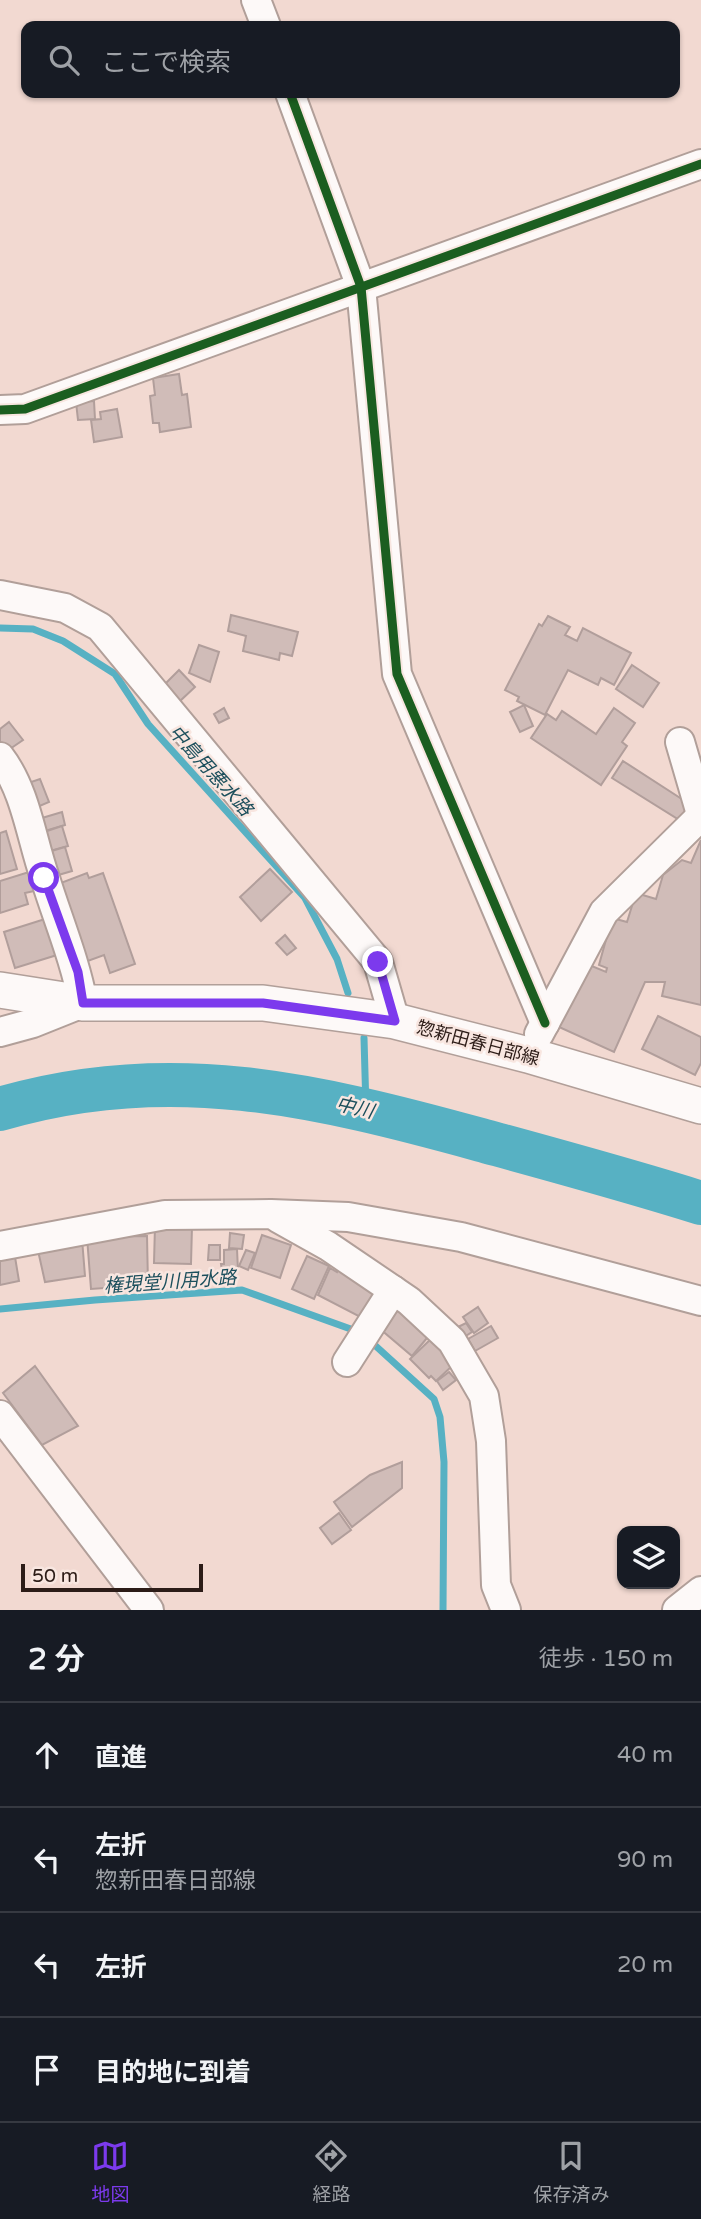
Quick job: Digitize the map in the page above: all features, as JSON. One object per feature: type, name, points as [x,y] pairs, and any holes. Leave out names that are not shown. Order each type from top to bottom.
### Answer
[{"type":"main road","name":"惣新田春日部線","points":[[0,990],[83,1003],[263,1003],[395,1021],[528,1055],[701,1106]]},
{"type":"street","points":[[256,0],[264,21]]},
{"type":"street","points":[[292,98],[361,287],[397,674],[545,1023]]},
{"type":"street","points":[[0,410],[25,409],[701,164]]},
{"type":"street","points":[[0,595],[65,608],[100,627],[378,962],[395,1021]]},
{"type":"street","points":[[528,1055],[604,912],[701,815],[680,742]]},
{"type":"street","points":[[0,757],[18,788],[44,878],[78,972],[83,1003],[33,1023],[0,1032]]},
{"type":"street","points":[[0,1246],[165,1214],[348,1217],[461,1237],[701,1301]]},
{"type":"street","points":[[271,1214],[328,1246],[409,1301],[452,1341],[484,1396],[491,1441],[496,1585],[506,1610]]},
{"type":"street","points":[[347,1362],[393,1290]]},
{"type":"street","points":[[0,1415],[149,1610]]},
{"type":"street","points":[[677,1610],[701,1591]]},
{"type":"building","points":[[179,374],[182,395],[187,394],[191,427],[160,432],[159,423],[153,423],[150,396],[155,395],[153,378]]},
{"type":"building","points":[[94,401],[95,419],[78,420],[76,402]]},
{"type":"building","points":[[117,409],[122,437],[94,442],[91,420],[101,419],[100,412]]},
{"type":"building","points":[[231,615],[298,632],[292,656],[280,653],[279,660],[243,651],[246,636],[228,631]]},
{"type":"building","points":[[548,616],[570,627],[565,635],[577,641],[583,628],[631,653],[614,685],[601,678],[598,685],[568,670],[545,715],[517,701],[519,697],[505,690],[539,624],[542,626]]},
{"type":"building","points":[[199,645],[219,652],[210,682],[189,673]]},
{"type":"building","points":[[632,665],[659,683],[643,707],[616,689]]},
{"type":"building","points":[[179,670],[195,687],[180,701],[164,685]]},
{"type":"building","points":[[524,705],[533,726],[520,732],[510,712]]},
{"type":"building","points":[[224,708],[229,718],[219,723],[214,714]]},
{"type":"building","points":[[614,708],[635,723],[622,742],[627,746],[601,785],[531,738],[547,714],[556,720],[562,711],[596,734]]},
{"type":"building","points":[[9,722],[23,740],[7,751],[0,742],[0,729]]},
{"type":"building","points":[[623,761],[691,805],[681,821],[612,778]]},
{"type":"building","points":[[40,779],[49,802],[35,808],[25,784]]},
{"type":"building","points":[[62,812],[65,825],[45,831],[42,818]]},
{"type":"building","points":[[62,826],[68,846],[50,851],[44,832]]},
{"type":"building","points":[[6,831],[17,869],[0,874],[0,833]]},
{"type":"building","points":[[701,840],[701,1005],[662,996],[665,982],[645,982],[614,1052],[559,1027],[587,964],[606,972],[607,968],[599,965],[612,918],[627,922],[636,893],[656,899],[663,875],[682,860],[691,863]]},
{"type":"building","points":[[65,847],[72,871],[55,876],[48,852]]},
{"type":"building","points":[[270,869],[292,892],[261,921],[240,897]]},
{"type":"building","points":[[29,872],[34,891],[25,893],[28,904],[0,913],[0,881]]},
{"type":"building","points":[[87,873],[89,878],[103,873],[135,964],[110,973],[104,955],[85,962],[58,884]]},
{"type":"building","points":[[45,919],[57,955],[15,968],[4,932]]},
{"type":"building","points":[[285,935],[296,948],[287,955],[276,943]]},
{"type":"building","points":[[658,1016],[701,1037],[701,1063],[695,1075],[642,1049]]},
{"type":"building","points":[[155,1226],[192,1226],[191,1264],[154,1263]]},
{"type":"building","points":[[230,1233],[244,1235],[242,1249],[229,1248]]},
{"type":"building","points":[[262,1235],[291,1245],[280,1278],[251,1268]]},
{"type":"building","points":[[147,1236],[148,1285],[91,1289],[87,1237]]},
{"type":"building","points":[[82,1239],[85,1276],[45,1282],[37,1246]]},
{"type":"building","points":[[209,1245],[220,1245],[220,1260],[208,1260]]},
{"type":"building","points":[[237,1249],[238,1271],[222,1271],[224,1250]]},
{"type":"building","points":[[246,1250],[255,1253],[248,1270],[239,1266]]},
{"type":"building","points":[[14,1251],[19,1281],[0,1285],[0,1255]]},
{"type":"building","points":[[307,1256],[329,1266],[314,1299],[292,1289]]},
{"type":"building","points":[[340,1265],[382,1293],[368,1321],[318,1295],[330,1268],[337,1272]]},
{"type":"building","points":[[398,1302],[432,1332],[412,1356],[379,1328]]},
{"type":"building","points":[[478,1307],[488,1323],[474,1333],[463,1317]]},
{"type":"building","points":[[466,1323],[472,1332],[464,1337],[458,1327]]},
{"type":"building","points":[[491,1326],[498,1338],[475,1351],[468,1339]]},
{"type":"building","points":[[433,1337],[451,1356],[446,1360],[452,1366],[436,1381],[431,1376],[429,1378],[410,1359]]},
{"type":"building","points":[[35,1366],[78,1426],[42,1445],[3,1393]]},
{"type":"building","points":[[449,1372],[456,1380],[443,1390],[437,1381]]},
{"type":"building","points":[[402,1462],[402,1488],[352,1527],[334,1502],[370,1475]]},
{"type":"building","points":[[339,1513],[351,1530],[332,1544],[320,1528]]},
{"type":"waterway","name":"中島用悪水路","points":[[0,628],[33,629],[63,641],[115,674],[148,724],[305,898],[337,959],[348,993]]},
{"type":"waterway","name":"中島用悪水路","points":[[364,1038],[366,1109]]},
{"type":"waterway","name":"中川","points":[[0,1109],[62,1094],[123,1086],[183,1085],[242,1089],[360,1109],[591,1170],[701,1203]]},
{"type":"waterway","name":"権現堂川用水路","points":[[0,1309],[242,1290],[359,1332]]},
{"type":"waterway","name":"権現堂川用水路","points":[[368,1339],[434,1399],[440,1417],[444,1462],[443,1610]]},
{"type":"cycle path","points":[[292,98],[361,287],[397,674],[545,1023]]},
{"type":"cycle path","points":[[0,410],[25,409],[701,164]]},
{"type":"route","points":[[44,878],[78,972],[83,1003],[263,1003],[395,1021],[378,962]]}]
